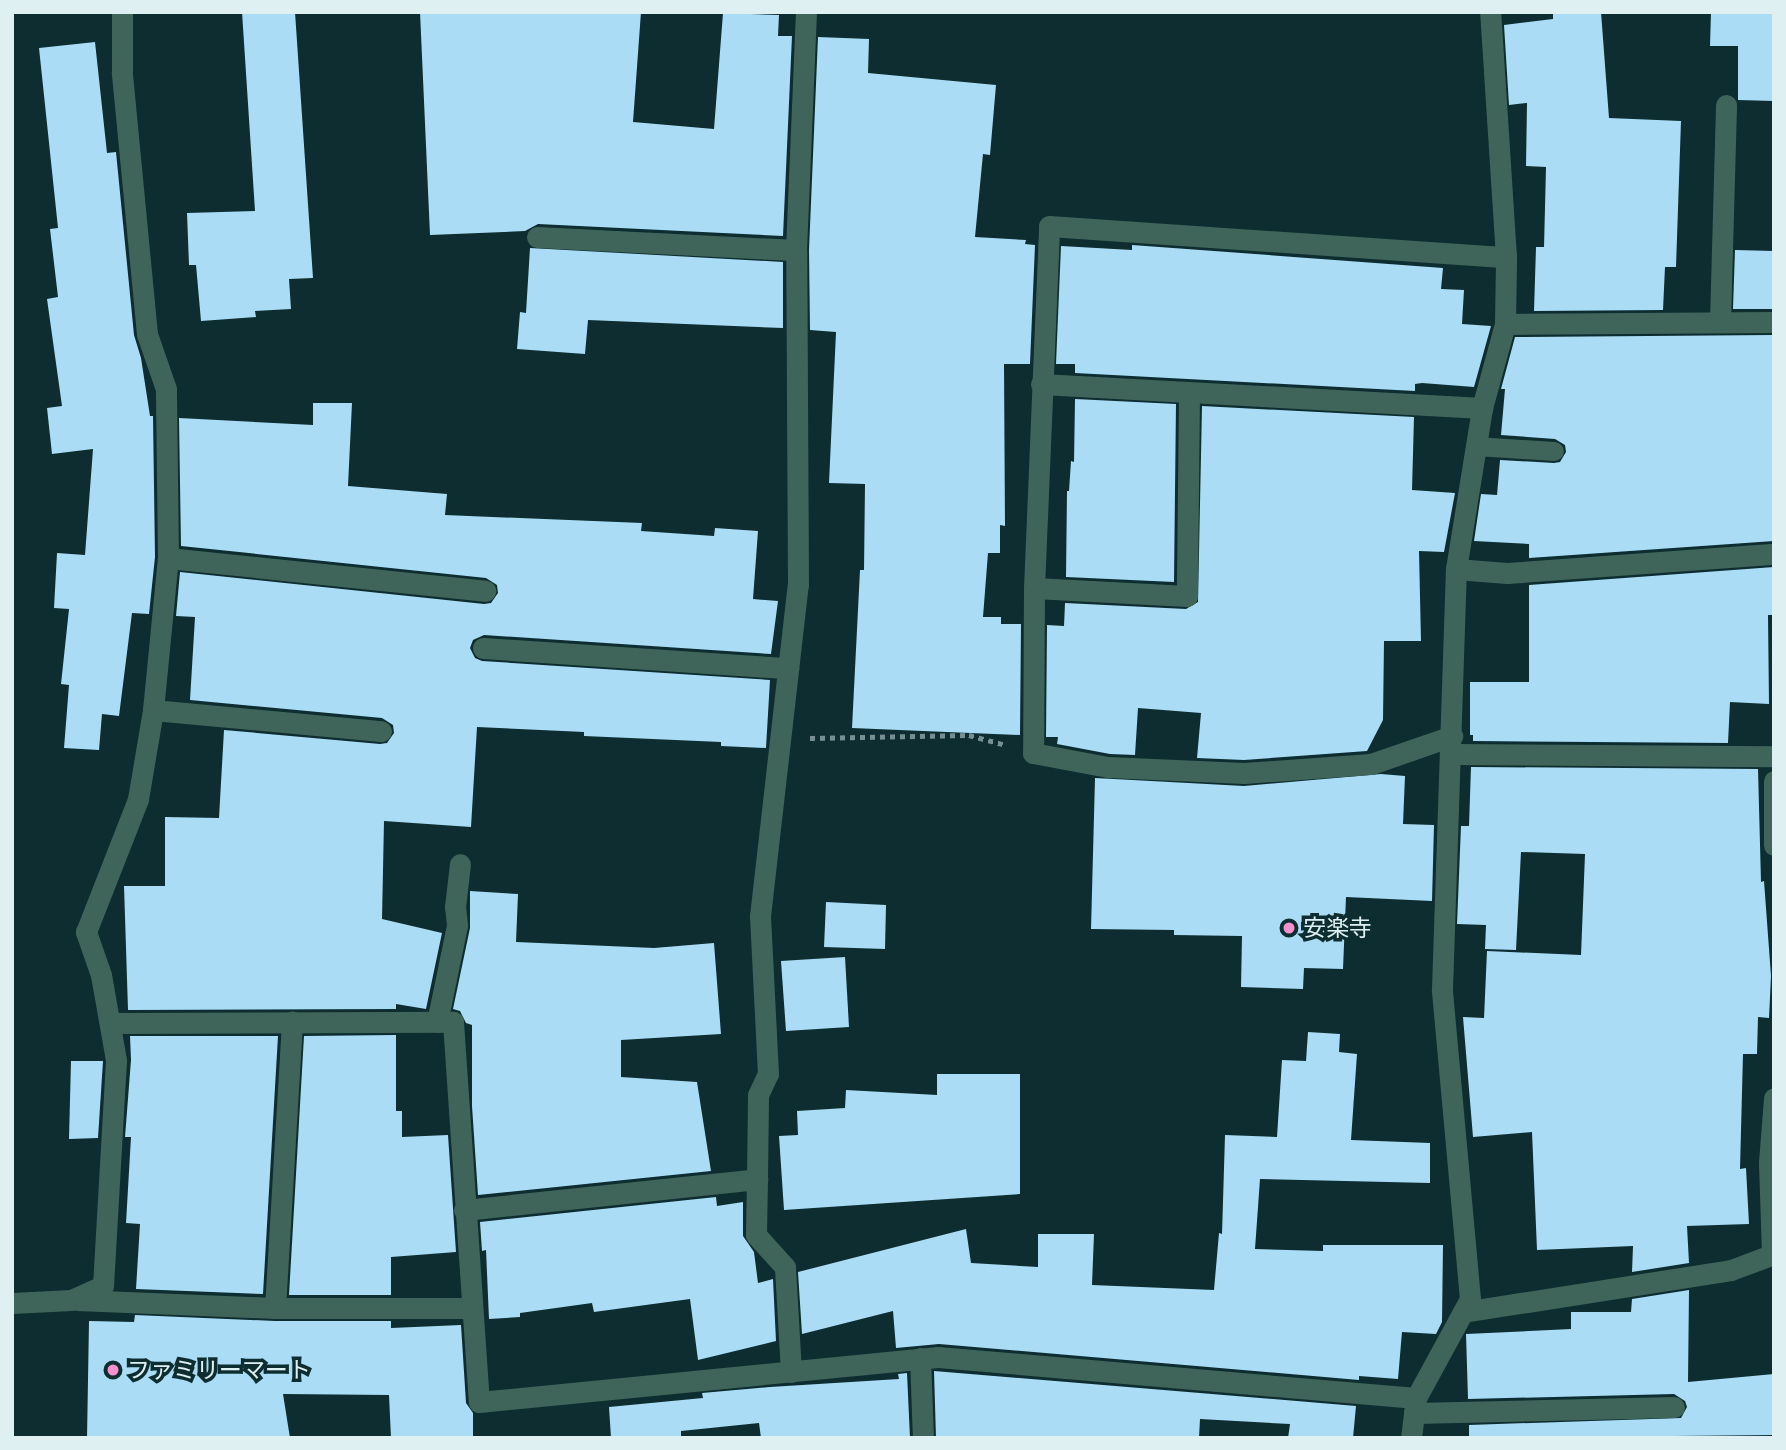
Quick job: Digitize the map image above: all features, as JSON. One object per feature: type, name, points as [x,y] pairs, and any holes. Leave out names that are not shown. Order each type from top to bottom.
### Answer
[{"type":"street","points":[[71,1300],[103,1286],[116,1060],[101,975],[86,932],[138,799],[153,710],[168,558],[166,388],[148,334],[122,72],[122,12]]},
{"type":"street","points":[[791,1372],[785,1266],[756,1235],[758,1095],[768,1074],[760,916],[798,585],[796,250],[806,12]]},
{"type":"street","points":[[1411,1438],[1415,1405],[1470,1299],[1442,989],[1452,745],[1455,569],[1482,408],[1504,324],[1506,257],[1490,12]]},
{"type":"street","points":[[1720,321],[1726,105]]},
{"type":"street","points":[[1506,257],[1049,226],[1034,588],[1033,753],[1108,767],[1244,773],[1371,764],[1452,745],[1774,756]]},
{"type":"street","points":[[537,237],[796,250]]},
{"type":"street","points":[[1504,324],[1774,322]]},
{"type":"street","points":[[1041,384],[1482,408]]},
{"type":"street","points":[[1034,588],[1187,596],[1189,393]]},
{"type":"street","points":[[1455,569],[1507,573],[1774,554]]},
{"type":"street","points":[[168,558],[485,591]]},
{"type":"street","points":[[483,648],[788,668]]},
{"type":"street","points":[[153,710],[381,731]]},
{"type":"street","points":[[1774,781],[1774,845]]},
{"type":"street","points":[[437,1022],[457,925],[455,907],[460,864]]},
{"type":"street","points":[[275,1308],[292,1022]]},
{"type":"street","points":[[111,1023],[453,1022],[479,1402],[920,1358],[1030,1364],[1415,1405],[1674,1407]]},
{"type":"street","points":[[1463,1312],[1731,1270],[1773,1254],[1769,1161],[1774,1098]]},
{"type":"street","points":[[464,1210],[757,1179]]},
{"type":"street","points":[[12,1303],[71,1300],[275,1308],[471,1308]]},
{"type":"street","points":[[920,1358],[923,1438]]},
{"type":"lane","points":[[1475,446],[1554,451]]},
{"type":"path","points":[[781,738],[970,735],[1033,753]]},
{"type":"building","points":[[242,12],[295,12],[313,278],[289,279],[291,309],[255,311],[256,317],[201,321],[196,265],[189,265],[187,213],[255,211]]},
{"type":"building","points":[[420,12],[641,12],[633,122],[714,129],[723,13],[779,15],[778,36],[792,36],[783,236],[538,224],[525,231],[430,235]]},
{"type":"building","points":[[1553,12],[1601,12],[1609,118],[1681,121],[1676,267],[1665,267],[1663,310],[1534,311],[1536,247],[1544,247],[1546,167],[1526,166],[1527,103],[1509,105],[1504,25],[1553,19]]},
{"type":"building","points":[[1711,12],[1774,12],[1774,101],[1738,100],[1738,46],[1710,46]]},
{"type":"building","points":[[818,37],[869,39],[868,73],[996,85],[990,155],[983,154],[975,237],[1026,240],[1025,244],[1035,245],[1030,364],[1004,364],[1005,526],[1000,525],[1000,553],[988,553],[983,617],[1001,617],[1001,624],[1021,624],[1020,735],[852,728],[860,570],[864,570],[865,484],[829,483],[836,332],[810,330],[809,250]]},
{"type":"building","points":[[95,42],[107,153],[116,152],[134,335],[141,358],[150,416],[153,416],[155,557],[149,614],[132,613],[119,716],[102,714],[99,750],[64,748],[69,685],[61,684],[69,609],[54,608],[57,553],[85,555],[93,449],[52,454],[47,408],[62,406],[47,299],[58,297],[50,229],[58,228],[39,48]]},
{"type":"building","points":[[1132,245],[1443,268],[1441,289],[1464,290],[1462,324],[1491,326],[1474,387],[1422,383],[1415,384],[1415,391],[1075,373],[1075,364],[1056,364],[1061,246],[1132,250]]},
{"type":"building","points":[[530,248],[783,262],[783,328],[588,320],[585,354],[517,349],[520,312],[526,313]]},
{"type":"building","points":[[1735,250],[1774,251],[1774,309],[1733,309]]},
{"type":"building","points":[[1774,335],[1774,541],[1529,558],[1529,544],[1474,541],[1481,494],[1497,495],[1500,460],[1554,463],[1560,462],[1566,452],[1565,445],[1555,439],[1501,435],[1505,389],[1501,389],[1515,337]]},
{"type":"building","points":[[1075,399],[1176,404],[1174,582],[1066,577],[1067,491],[1071,461],[1074,462]]},
{"type":"building","points":[[313,403],[352,403],[348,486],[447,494],[445,515],[642,523],[641,531],[714,536],[715,528],[758,531],[753,599],[778,601],[771,654],[484,635],[473,640],[470,648],[475,658],[482,661],[770,680],[766,748],[721,746],[721,742],[584,736],[584,732],[477,727],[471,827],[384,821],[382,919],[442,933],[426,1009],[396,1004],[396,1009],[128,1010],[124,886],[165,886],[165,817],[219,818],[224,730],[380,744],[387,743],[394,733],[393,725],[382,718],[190,700],[195,617],[176,616],[180,572],[484,604],[491,603],[498,593],[497,585],[486,578],[181,546],[179,418],[313,425]]},
{"type":"building","points":[[1202,406],[1414,417],[1412,490],[1455,493],[1444,552],[1419,551],[1421,641],[1384,641],[1383,720],[1367,751],[1244,760],[1197,758],[1201,713],[1138,708],[1135,755],[1110,754],[1057,744],[1058,737],[1046,737],[1047,625],[1064,626],[1065,603],[1186,609],[1198,602]]},
{"type":"building","points":[[1774,567],[1774,615],[1768,615],[1769,704],[1730,702],[1728,743],[1473,741],[1473,735],[1470,735],[1470,682],[1529,682],[1529,585]]},
{"type":"building","points":[[1471,767],[1758,769],[1761,882],[1764,881],[1771,976],[1769,1018],[1758,1017],[1757,1054],[1743,1054],[1740,1169],[1746,1168],[1749,1224],[1687,1226],[1689,1263],[1632,1272],[1633,1246],[1537,1250],[1532,1132],[1473,1137],[1463,1017],[1484,1018],[1487,951],[1581,955],[1585,854],[1521,852],[1516,950],[1485,949],[1486,925],[1457,924],[1461,826],[1469,826]]},
{"type":"building","points":[[1381,774],[1405,776],[1403,824],[1434,825],[1432,901],[1346,897],[1343,969],[1304,968],[1303,989],[1241,987],[1242,936],[1174,935],[1174,930],[1091,929],[1095,778],[1244,786]]},
{"type":"building","points":[[470,891],[518,894],[516,942],[654,948],[714,943],[721,1034],[621,1040],[621,1077],[697,1082],[711,1171],[478,1195],[472,1106],[472,1025],[466,1023],[460,1011],[453,1009],[470,928]]},
{"type":"building","points":[[826,902],[886,905],[885,949],[824,947]]},
{"type":"building","points":[[845,957],[849,1027],[786,1031],[781,961]]},
{"type":"building","points":[[1308,1032],[1340,1034],[1339,1052],[1357,1054],[1351,1140],[1430,1143],[1430,1183],[1260,1179],[1255,1249],[1323,1251],[1323,1245],[1443,1245],[1442,1322],[1436,1334],[1402,1332],[1398,1379],[1359,1376],[1359,1380],[939,1344],[896,1348],[893,1311],[802,1334],[798,1272],[966,1229],[971,1263],[1038,1267],[1038,1234],[1094,1234],[1092,1285],[1214,1290],[1219,1233],[1222,1234],[1225,1135],[1277,1137],[1282,1060],[1306,1061]]},
{"type":"building","points":[[396,1035],[396,1111],[402,1111],[402,1137],[448,1135],[456,1252],[391,1257],[391,1295],[289,1295],[304,1036]]},
{"type":"building","points":[[130,1036],[278,1036],[263,1294],[136,1289],[140,1224],[126,1223],[131,1137],[125,1137],[131,1060]]},
{"type":"building","points":[[71,1061],[103,1061],[98,1138],[69,1139]]},
{"type":"building","points":[[937,1074],[1020,1074],[1020,1194],[784,1210],[779,1136],[798,1135],[797,1111],[845,1108],[846,1090],[937,1095]]},
{"type":"building","points":[[716,1197],[717,1206],[743,1202],[743,1236],[754,1252],[758,1283],[773,1279],[776,1341],[698,1360],[690,1299],[594,1312],[592,1303],[520,1313],[520,1317],[489,1319],[486,1250],[482,1251],[480,1222]]},
{"type":"building","points":[[1689,1290],[1688,1382],[1774,1374],[1774,1435],[1469,1438],[1469,1425],[1681,1418],[1687,1407],[1685,1401],[1674,1394],[1468,1399],[1466,1334],[1571,1329],[1571,1312],[1631,1312],[1632,1299]]},
{"type":"building","points":[[135,1315],[275,1321],[391,1321],[391,1328],[461,1325],[466,1403],[473,1413],[473,1438],[391,1438],[389,1395],[283,1394],[290,1438],[87,1438],[89,1321],[134,1322]]},
{"type":"building","points":[[934,1371],[1356,1406],[1353,1438],[1288,1438],[1290,1424],[1200,1419],[1199,1438],[936,1438]]},
{"type":"building","points":[[907,1373],[910,1438],[761,1438],[759,1423],[681,1431],[681,1438],[611,1438],[609,1407],[703,1398],[702,1393],[899,1379],[898,1374]]},
{"type":"place","name":"安楽寺","points":[[1289,928]]},
{"type":"place","name":"ファミリーマート","points":[[113,1370]]}]
